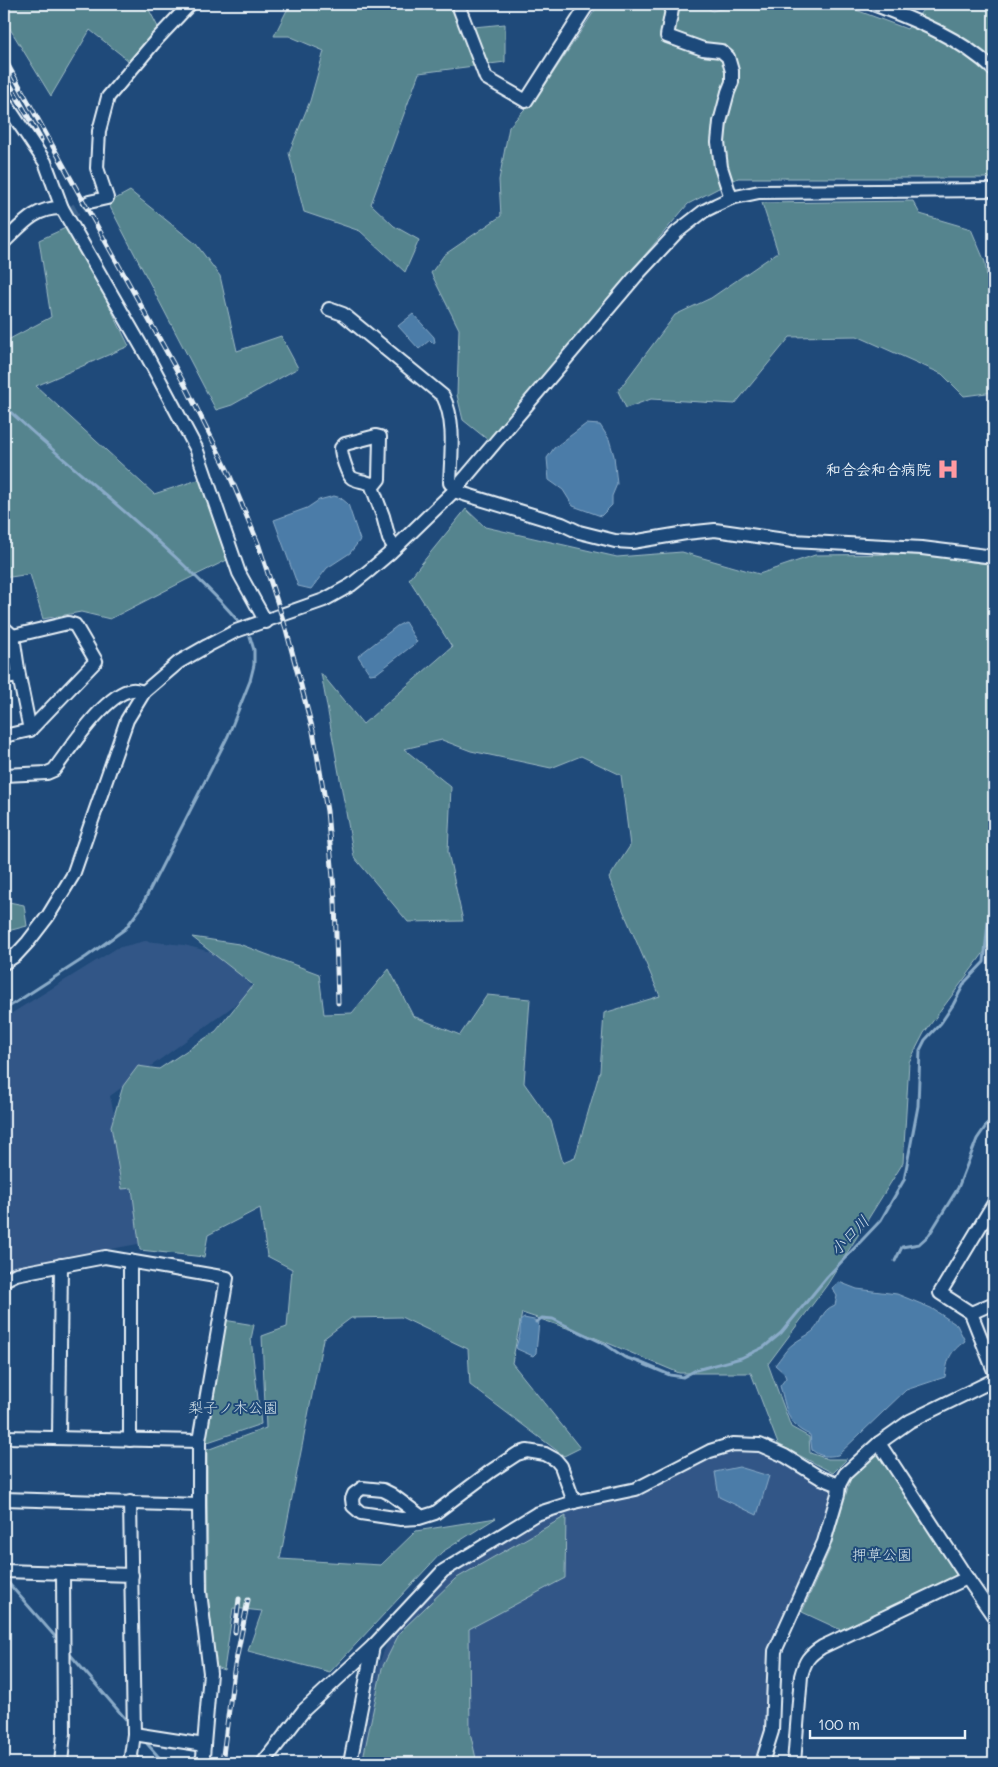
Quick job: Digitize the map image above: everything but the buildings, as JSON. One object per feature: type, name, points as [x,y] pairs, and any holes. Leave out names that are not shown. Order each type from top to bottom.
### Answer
[{"type":"street","points":[[89,202],[107,198],[97,168],[99,132],[108,97],[157,39],[190,4]]},
{"type":"street","points":[[460,4],[460,10],[486,78],[526,101],[588,4]]},
{"type":"street","points":[[673,4],[667,36],[703,49],[721,51],[728,57],[732,82],[720,122],[718,142],[721,166],[731,198]]},
{"type":"street","points":[[873,4],[905,16],[948,36],[987,62],[994,70]]},
{"type":"street","points":[[4,101],[45,162],[62,208],[147,356],[196,448],[239,573],[266,622]]},
{"type":"street","points":[[4,964],[28,942],[48,916],[73,876],[127,720],[144,692],[179,662],[236,631],[266,622],[335,595],[351,585],[395,548],[455,490],[636,276],[677,232],[704,211],[731,198],[746,194],[772,191],[994,190]]},
{"type":"street","points":[[4,242],[27,220],[40,211],[62,208]]},
{"type":"street","points":[[330,309],[343,314],[443,396],[449,407],[451,422],[450,483],[455,490],[562,524],[579,532],[615,540],[632,542],[716,530],[792,541],[922,548],[994,556]]},
{"type":"street","points":[[371,484],[389,539],[395,548]]},
{"type":"street","points":[[4,736],[30,730],[96,661],[75,624],[68,623],[9,632],[30,730]]},
{"type":"street","points":[[4,678],[19,676]]},
{"type":"street","points":[[4,774],[47,773],[54,770],[92,718],[117,696],[132,690],[144,692]]},
{"type":"street","points":[[994,1203],[940,1293],[971,1313],[994,1371]]},
{"type":"street","points":[[4,1280],[16,1274],[105,1257],[227,1278],[199,1441],[200,1592],[210,1673],[203,1758],[200,1763]]},
{"type":"street","points":[[130,1261],[130,1440]]},
{"type":"street","points":[[59,1437],[61,1265]]},
{"type":"street","points":[[971,1313],[994,1303]]},
{"type":"street","points":[[762,1763],[772,1731],[775,1651],[824,1542],[839,1485],[845,1474],[879,1443],[910,1421],[994,1380]]},
{"type":"street","points":[[4,1437],[199,1441]]},
{"type":"street","points":[[879,1443],[994,1617]]},
{"type":"street","points":[[263,1763],[304,1710],[372,1646],[443,1571],[536,1514],[574,1502],[636,1489],[710,1451],[734,1444],[760,1445],[785,1456],[819,1477],[839,1485]]},
{"type":"street","points":[[422,1517],[383,1490],[362,1488],[354,1494],[352,1499],[353,1506],[361,1513],[401,1519],[422,1517],[435,1513],[490,1471],[516,1454],[527,1451],[545,1454],[556,1460],[561,1466],[574,1502]]},
{"type":"street","points":[[4,1499],[199,1505]]},
{"type":"street","points":[[130,1502],[134,1734],[130,1763]]},
{"type":"street","points":[[4,1571],[132,1575]]},
{"type":"street","points":[[61,1763],[64,1733],[63,1573]]},
{"type":"street","points":[[794,1763],[801,1676],[804,1664],[810,1654],[967,1578]]},
{"type":"street","points":[[350,1763],[372,1646]]},
{"type":"street","points":[[134,1734],[204,1745]]},
{"type":"shaded area","points":[[413,314],[434,337],[435,342],[433,343],[430,340],[419,349],[398,326]]},
{"type":"shaded area","points":[[586,424],[600,425],[609,439],[614,456],[617,484],[612,496],[612,505],[601,516],[573,506],[563,490],[549,480],[547,458],[554,448]]},
{"type":"shaded area","points":[[334,496],[341,498],[348,504],[360,540],[350,553],[327,568],[311,589],[298,586],[274,520],[307,508],[319,500]]},
{"type":"shaded area","points":[[405,622],[417,642],[377,673],[370,674],[358,656]]},
{"type":"shaded area","points":[[145,941],[184,945],[226,956],[254,991],[110,1096],[143,1243],[4,1269],[4,1018],[117,948]]},
{"type":"shaded area","points":[[839,1282],[857,1289],[897,1294],[931,1308],[957,1325],[965,1341],[950,1356],[945,1377],[906,1390],[838,1455],[827,1456],[812,1450],[810,1435],[802,1431],[792,1421],[786,1409],[780,1386],[786,1378],[784,1373],[775,1365],[790,1346],[813,1331],[824,1313],[835,1305],[837,1296],[832,1288]]},
{"type":"shaded area","points":[[524,1318],[539,1321],[536,1353],[533,1356],[516,1347],[520,1334],[520,1321]]},
{"type":"shaded area","points":[[746,1448],[769,1454],[830,1489],[833,1494],[818,1541],[768,1650],[766,1728],[756,1763],[359,1763],[379,1664],[389,1638],[443,1581],[535,1521],[568,1510],[643,1494],[699,1462],[725,1452]]},
{"type":"shaded area","points":[[739,1467],[769,1476],[757,1515],[719,1497],[715,1472]]},
{"type":"green space","points":[[4,4],[146,4],[159,29],[129,61],[90,30],[51,96],[4,19]]},
{"type":"green space","points":[[290,4],[452,4],[463,28],[505,24],[505,62],[419,73],[371,204],[394,226],[419,240],[405,272],[360,231],[304,212],[289,153],[310,101],[324,51],[289,36],[274,36]]},
{"type":"green space","points":[[599,4],[703,4],[712,11],[740,4],[840,4],[907,29],[928,4],[994,4],[994,178],[738,178],[688,204],[488,440],[463,420],[457,395],[459,329],[431,273],[444,255],[501,216],[499,180],[509,127],[544,87]]},
{"type":"green space","points":[[130,191],[196,244],[220,276],[237,351],[281,336],[298,368],[232,405],[216,410],[108,203]]},
{"type":"green space","points":[[913,201],[920,214],[971,229],[985,262],[988,285],[994,287],[994,392],[964,396],[942,374],[857,336],[790,337],[735,404],[651,399],[626,408],[618,391],[675,315],[711,298],[778,252],[762,203]]},
{"type":"green space","points":[[70,226],[129,346],[36,386],[154,494],[204,478],[231,558],[110,619],[81,612],[43,619],[30,574],[4,578],[4,342],[51,317],[39,240]]},
{"type":"green space","points":[[466,509],[485,527],[617,557],[682,552],[759,574],[815,555],[921,554],[994,565],[994,840],[990,850],[994,867],[994,939],[924,1033],[909,1062],[903,1163],[827,1285],[768,1364],[791,1427],[809,1437],[810,1453],[828,1459],[847,1459],[833,1473],[778,1444],[751,1373],[679,1373],[591,1336],[522,1313],[512,1363],[580,1448],[564,1456],[470,1385],[468,1349],[401,1317],[351,1318],[323,1339],[280,1559],[381,1565],[416,1531],[496,1518],[442,1552],[330,1672],[248,1651],[262,1611],[233,1608],[224,1670],[215,1667],[208,1596],[207,1450],[266,1428],[262,1336],[287,1327],[292,1269],[267,1256],[260,1208],[208,1235],[204,1257],[140,1250],[132,1188],[122,1189],[111,1126],[123,1086],[138,1066],[159,1069],[216,1031],[253,985],[192,937],[239,944],[319,974],[324,1014],[352,1013],[389,969],[413,1016],[460,1035],[487,995],[530,999],[524,1083],[551,1121],[563,1163],[575,1158],[600,1071],[604,1013],[660,996],[609,878],[630,846],[621,775],[581,756],[551,768],[471,751],[442,740],[404,749],[451,787],[448,852],[463,921],[408,922],[354,857],[321,673],[363,724],[452,647],[409,579]]},
{"type":"green space","points":[[4,901],[24,905],[27,926],[4,932]]},
{"type":"green space","name":"梨子ノ木公園","points":[[224,1320],[254,1325],[251,1339],[261,1424],[202,1444]]},
{"type":"green space","name":"押草公園","points":[[879,1451],[958,1575],[841,1630],[802,1612],[830,1549],[851,1477]]},
{"type":"green space","points":[[566,1516],[565,1578],[469,1629],[470,1732],[477,1763],[362,1763],[382,1668],[400,1632],[455,1579]]},
{"type":"waterway","points":[[4,406],[167,549],[229,610],[241,625]]},
{"type":"waterway","points":[[4,1010],[86,957],[125,929],[140,909],[228,736],[250,681],[254,665],[254,650],[250,637]]},
{"type":"waterway","name":"小口川","points":[[536,1322],[542,1318],[553,1319],[605,1344],[624,1357],[670,1375],[683,1377],[696,1370],[741,1358],[764,1347],[781,1333],[827,1277],[881,1220],[904,1180],[918,1106],[920,1050],[925,1040],[941,1023],[953,1005],[965,982],[984,962],[994,863]]},
{"type":"waterway","points":[[895,1261],[902,1247],[919,1244],[929,1235],[958,1188],[977,1139],[994,1117]]},
{"type":"waterway","points":[[4,1578],[59,1641]]},
{"type":"waterway","points":[[68,1652],[129,1723]]},
{"type":"waterway","points":[[143,1739],[164,1763]]},
{"type":"tunnel","points":[[66,215],[89,202]]},
{"type":"railway","points":[[4,58],[185,385],[227,469],[258,543],[286,629],[313,731],[327,811],[335,900],[338,1003]]},
{"type":"railway","points":[[5,75],[41,140]]},
{"type":"railway","points":[[235,1632],[239,1599]]},
{"type":"railway","points":[[222,1763],[234,1671],[248,1600]]},
{"type":"place","name":"和合会和合病院","points":[[948,469]]}]
